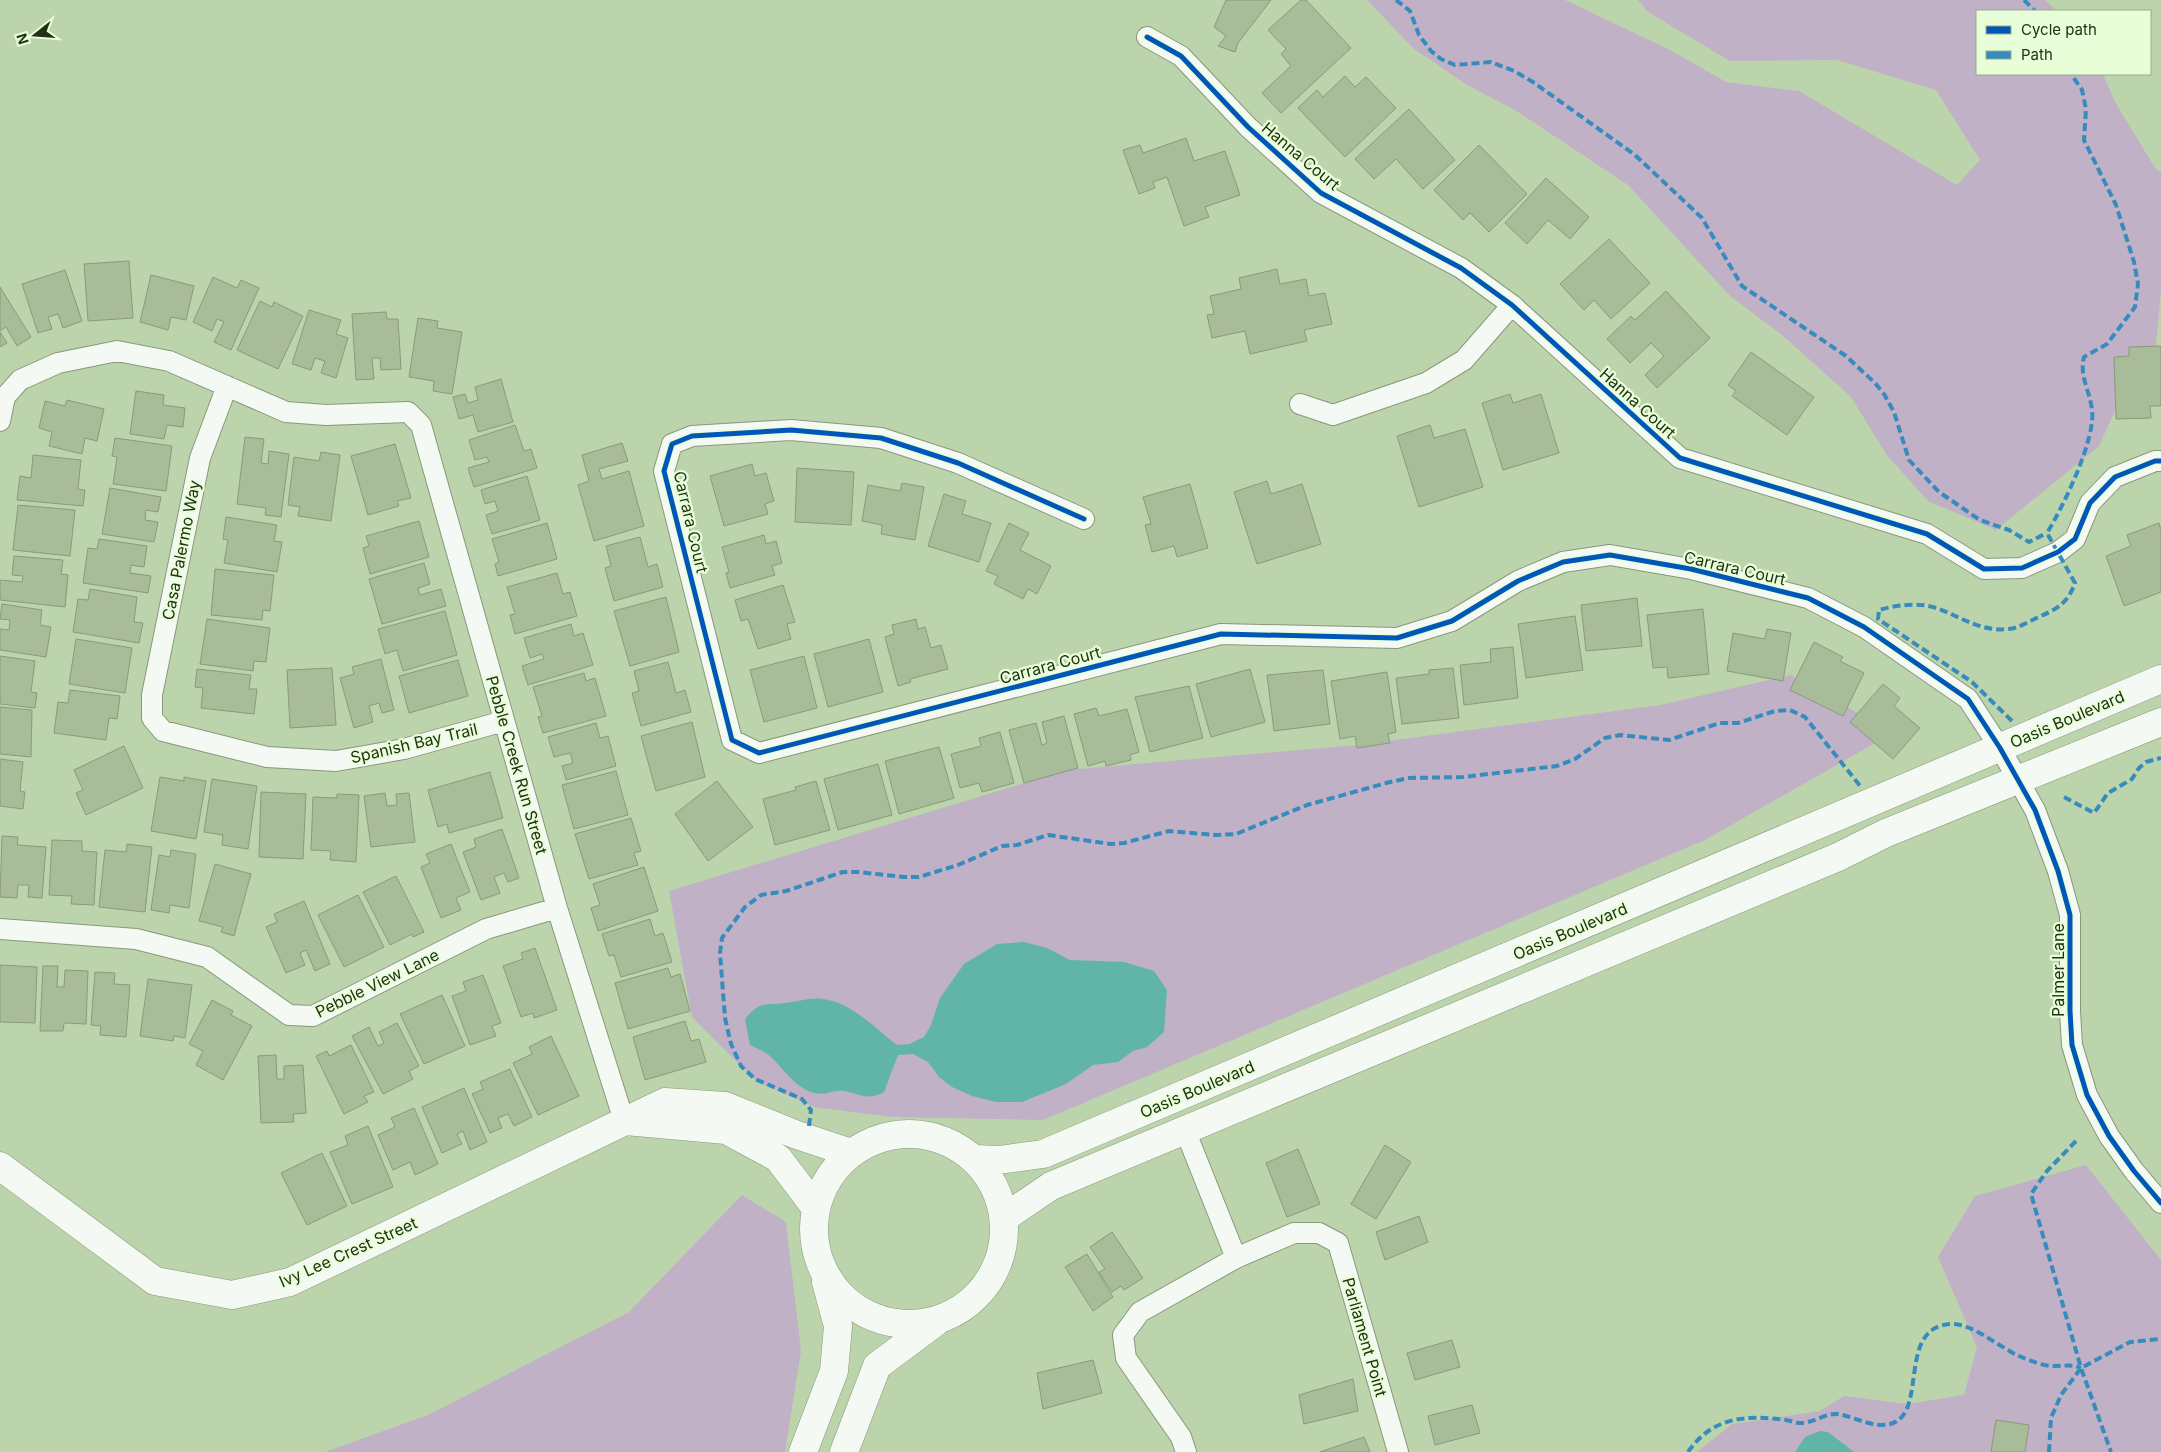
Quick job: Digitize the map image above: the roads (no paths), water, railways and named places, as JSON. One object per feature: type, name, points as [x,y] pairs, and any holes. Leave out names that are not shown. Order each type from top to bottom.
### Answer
[{"type":"main road","name":"Oasis Boulevard","points":[[974,1159],[999,1160],[1043,1154],[2161,680]]},
{"type":"main road","name":"Oasis Boulevard","points":[[1004,1218],[1051,1186],[1838,857],[1886,833],[2161,722]]},
{"type":"main road","name":"Ivy Lee Crest Street","points":[[0,1166],[155,1281],[232,1295],[290,1282],[665,1102],[725,1106],[797,1135],[851,1153]]},
{"type":"main road","points":[[624,1121],[726,1130],[778,1158],[815,1207]]},
{"type":"main road","points":[[803,1452],[834,1371],[838,1326],[824,1274],[815,1252],[813,1230],[815,1207],[828,1177],[851,1153],[880,1137],[913,1133],[946,1141],[974,1159],[988,1176],[998,1196],[1004,1218],[1002,1252],[989,1282],[966,1306],[937,1322],[877,1366],[844,1452]]},
{"type":"main road","points":[[824,1274],[844,1300],[872,1318],[904,1326],[937,1322]]},
{"type":"street","name":"Hanna Court","points":[[1148,37],[1181,56],[1248,127],[1321,193],[1461,268],[1512,305],[1680,458],[1927,534],[1984,569],[2022,568],[2058,552],[2074,539],[2090,503],[2115,477],[2155,461],[2161,461]]},
{"type":"street","points":[[1300,404],[1332,414],[1426,383],[1464,360],[1512,305]]},
{"type":"street","points":[[0,421],[5,397],[20,380],[58,363],[117,351],[169,361],[227,386]]},
{"type":"street","name":"Pebble Creek Run Street","points":[[227,386],[286,412],[326,416],[408,412],[421,425],[557,908],[624,1121]]},
{"type":"street","name":"Casa Palermo Way","points":[[152,718],[152,695],[200,458],[227,386]]},
{"type":"street","name":"Carrara Court","points":[[1084,519],[958,463],[881,438],[791,430],[692,436],[672,444],[664,471],[732,740],[759,753],[1221,634],[1397,638],[1452,621],[1518,582],[1563,562],[1610,555],[1691,570],[1808,598],[1864,627],[1968,699],[2000,748],[2018,781]]},
{"type":"street","name":"Spanish Bay Trail","points":[[152,718],[164,731],[267,757],[336,761],[404,749],[504,721]]},
{"type":"street","name":"Palmer Lane","points":[[2018,781],[2035,810],[2055,863],[2070,915],[2072,1045],[2087,1095],[2108,1136],[2161,1203]]},
{"type":"street","name":"Pebble View Lane","points":[[0,929],[136,939],[208,957],[289,1015],[313,1016],[486,929],[557,908]]},
{"type":"street","points":[[1185,1130],[1236,1258],[1140,1312],[1123,1335],[1126,1358],[1181,1437],[1186,1452]]},
{"type":"street","name":"Parliament Point","points":[[1236,1258],[1294,1233],[1319,1233],[1338,1243],[1398,1452]]},
{"type":"water","points":[[1024,942],[1047,948],[1070,960],[1124,962],[1154,971],[1167,990],[1164,1032],[1147,1047],[1133,1051],[1118,1062],[1093,1065],[1066,1084],[1022,1102],[996,1102],[972,1096],[952,1087],[939,1077],[928,1062],[913,1054],[898,1055],[884,1092],[878,1095],[864,1096],[844,1091],[822,1094],[814,1093],[795,1082],[768,1054],[750,1045],[745,1019],[755,1009],[763,1005],[809,999],[823,999],[844,1005],[863,1017],[897,1045],[909,1044],[924,1037],[931,1025],[940,998],[964,964],[997,944]]},
{"type":"water","points":[[1820,1431],[1828,1432],[1854,1452],[1795,1452],[1805,1437]]}]
